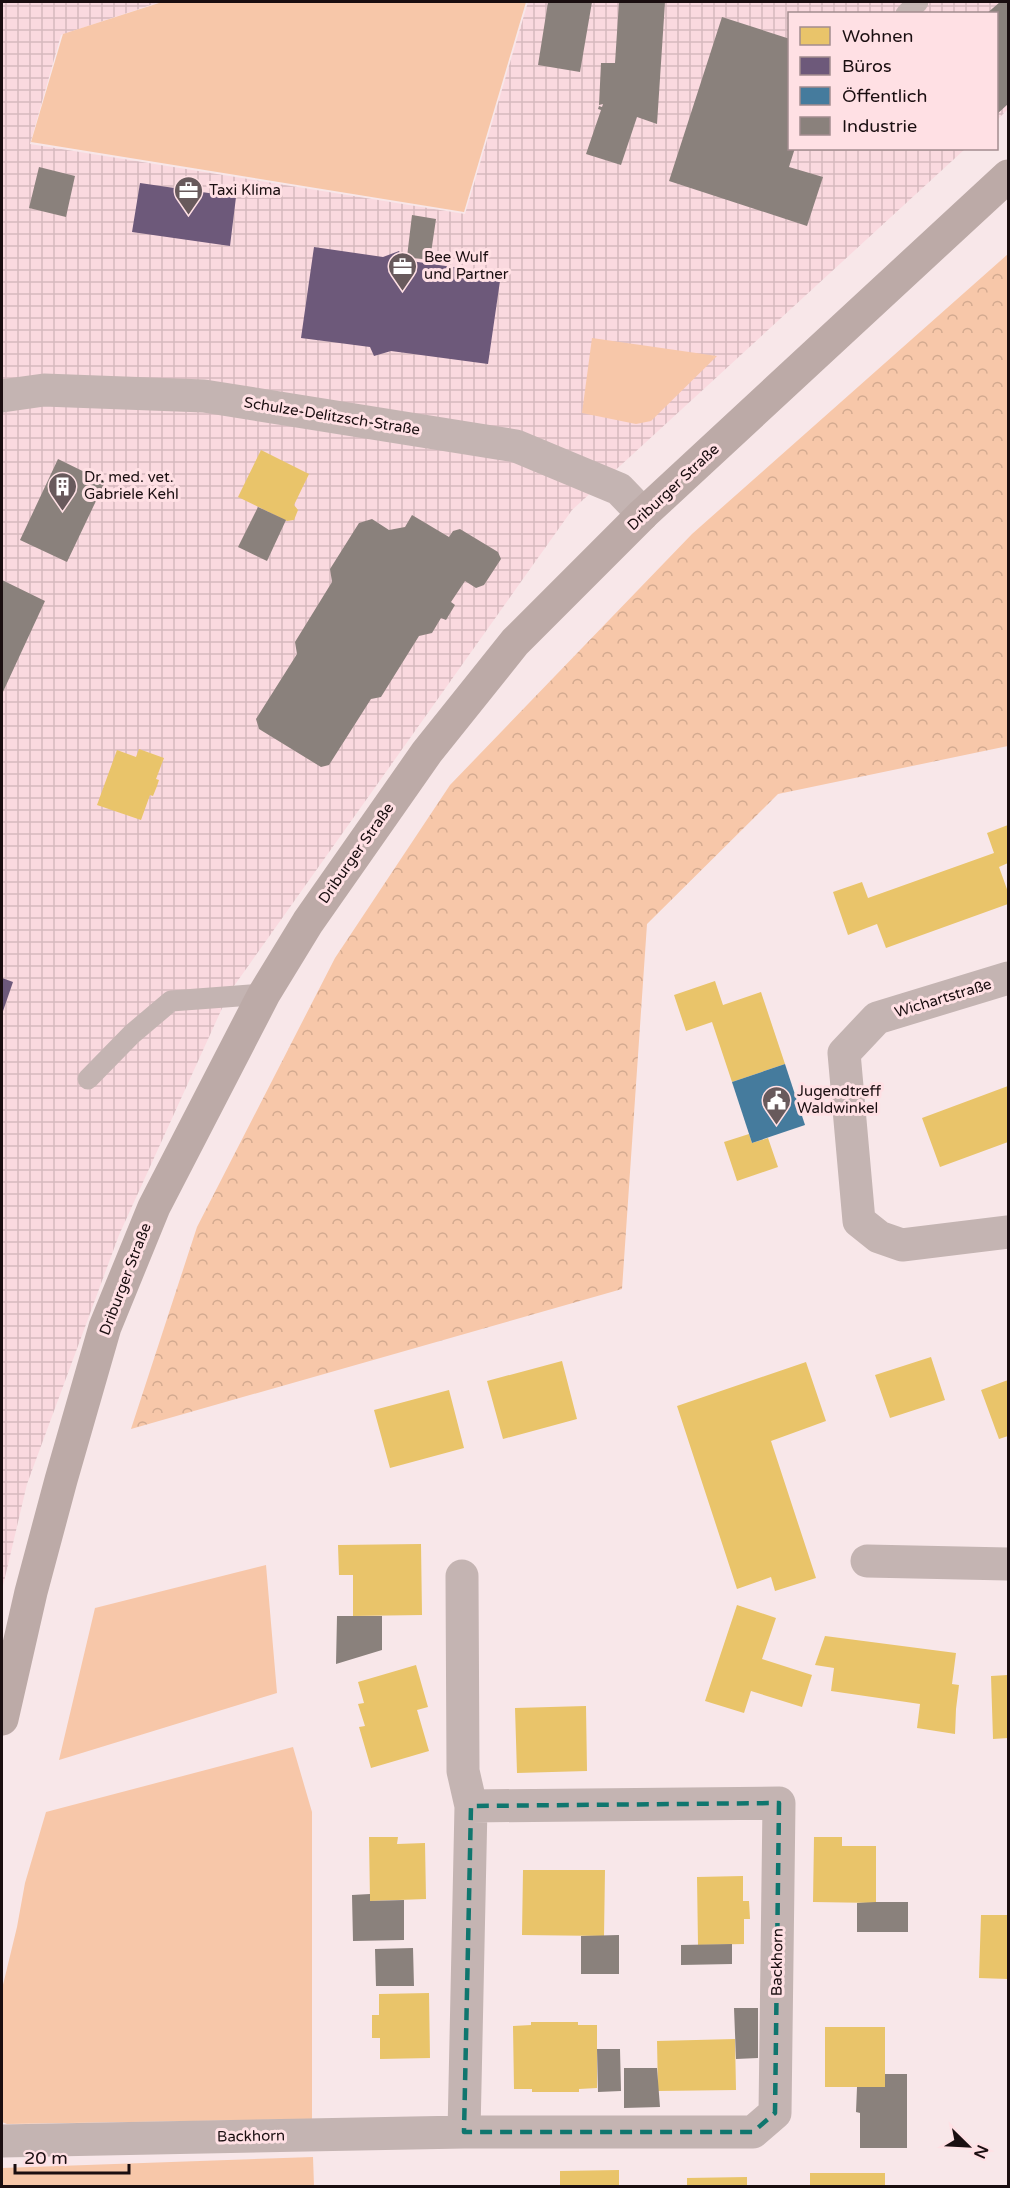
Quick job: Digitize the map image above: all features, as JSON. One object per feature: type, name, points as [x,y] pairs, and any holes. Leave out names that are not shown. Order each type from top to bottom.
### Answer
[{"type":"main road","name":"Driburger Straße","points":[[2,1719],[40,1558],[105,1327],[154,1207],[264,994],[308,922],[427,752],[515,642],[643,514],[1008,176]]},
{"type":"street","name":"Schulze-Delitzsch-Straße","points":[[2,396],[44,390],[204,396],[516,446],[619,489],[643,514]]},
{"type":"street","name":"Wichartstraße","points":[[1008,978],[877,1018],[844,1053],[859,1221],[879,1237],[902,1245],[1008,1232]]},
{"type":"street","points":[[867,1561],[1008,1564]]},
{"type":"street","points":[[462,1576],[463,1771],[471,1806],[464,2132]]},
{"type":"street","name":"Backhorn","points":[[2,2141],[464,2132],[753,2132],[775,2113],[779,1803],[471,1806]]},
{"type":"lane","points":[[88,1079],[132,1034],[171,1001],[264,994]]},
{"type":"highlighted area","points":[[779,1803],[775,2113],[753,2132],[464,2132],[471,1806]]},
{"type":"shaded area","points":[[2,2],[160,2],[61,35],[30,144],[465,214],[528,2],[1008,2],[1008,109],[998,119],[998,12],[788,12],[788,150],[964,150],[572,510],[229,993],[119,1235],[27,1484],[2,1590]]},
{"type":"green space","points":[[162,2],[526,2],[464,212],[31,142],[63,34]]},
{"type":"green space","points":[[1008,254],[1008,746],[778,794],[647,924],[622,1289],[131,1429],[197,1227],[335,958],[450,785],[692,534]]},
{"type":"green space","points":[[592,338],[717,356],[651,421],[636,424],[582,413]]},
{"type":"green space","points":[[266,1565],[277,1693],[59,1760],[95,1608]]},
{"type":"green space","points":[[293,1747],[312,1812],[312,2119],[7,2124],[2,2122],[2,1989],[25,1883],[46,1812]]},
{"type":"green space","points":[[313,2157],[314,2186],[2,2186],[2,2168]]},
{"type":"building: Wohnen","points":[[261,450],[309,474],[294,505],[298,510],[294,520],[287,521],[238,497]]},
{"type":"building: Wohnen","points":[[139,749],[164,758],[156,779],[159,780],[157,786],[153,796],[150,795],[141,820],[97,805],[117,750],[136,757]]},
{"type":"building: Wohnen","points":[[1008,825],[1008,863],[999,867],[1008,892],[1008,904],[886,948],[877,924],[848,935],[833,892],[862,882],[868,898],[994,853],[987,833]]},
{"type":"building: Wohnen","points":[[715,981],[723,1005],[761,992],[785,1064],[732,1082],[712,1022],[686,1031],[674,995]]},
{"type":"building: Wohnen","points":[[1008,1086],[1008,1142],[940,1167],[922,1118]]},
{"type":"building: Wohnen","points":[[749,1134],[752,1143],[768,1138],[778,1167],[737,1181],[724,1142]]},
{"type":"building: Wohnen","points":[[931,1357],[945,1400],[890,1418],[875,1375]]},
{"type":"building: Wohnen","points":[[562,1361],[577,1419],[503,1439],[487,1381]]},
{"type":"building: Wohnen","points":[[806,1362],[826,1421],[771,1441],[816,1578],[775,1591],[771,1577],[737,1589],[677,1406]]},
{"type":"building: Wohnen","points":[[1008,1380],[1008,1436],[999,1439],[981,1390]]},
{"type":"building: Wohnen","points":[[449,1390],[464,1448],[390,1468],[374,1410]]},
{"type":"building: Wohnen","points":[[421,1544],[422,1615],[353,1616],[353,1575],[339,1575],[338,1545]]},
{"type":"building: Wohnen","points":[[737,1605],[776,1618],[762,1659],[812,1675],[802,1707],[751,1691],[744,1713],[705,1701]]},
{"type":"building: Wohnen","points":[[825,1636],[956,1653],[952,1684],[959,1685],[955,1734],[917,1728],[920,1704],[831,1691],[834,1668],[815,1665]]},
{"type":"building: Wohnen","points":[[416,1665],[428,1707],[417,1710],[429,1751],[371,1768],[359,1727],[365,1726],[358,1704],[364,1703],[358,1682]]},
{"type":"building: Wohnen","points":[[1008,1675],[1008,1738],[993,1739],[991,1676]]},
{"type":"building: Wohnen","points":[[586,1706],[587,1771],[517,1773],[515,1708]]},
{"type":"building: Wohnen","points":[[369,1837],[398,1837],[397,1844],[425,1843],[426,1899],[370,1901]]},
{"type":"building: Wohnen","points":[[814,1837],[842,1837],[842,1846],[876,1846],[876,1903],[813,1902]]},
{"type":"building: Wohnen","points":[[523,1870],[605,1870],[604,1936],[522,1935]]},
{"type":"building: Wohnen","points":[[743,1876],[743,1901],[749,1901],[750,1919],[744,1919],[744,1944],[698,1945],[697,1877]]},
{"type":"building: Wohnen","points":[[981,1915],[1008,1915],[1008,1979],[979,1978]]},
{"type":"building: Wohnen","points":[[429,1993],[430,2058],[380,2059],[380,2038],[372,2038],[372,2015],[379,2015],[379,1994]]},
{"type":"building: Wohnen","points":[[531,2022],[578,2022],[578,2025],[597,2025],[597,2088],[579,2089],[579,2092],[532,2092],[532,2089],[514,2089],[513,2026],[531,2025]]},
{"type":"building: Wohnen","points":[[825,2027],[885,2027],[885,2087],[825,2087]]},
{"type":"building: Wohnen","points":[[735,2039],[736,2090],[658,2091],[657,2041]]},
{"type":"building: Wohnen","points":[[619,2170],[619,2186],[560,2186],[560,2171]]},
{"type":"building: Wohnen","points":[[810,2173],[885,2173],[885,2186],[810,2186]]},
{"type":"building: Wohnen","points":[[747,2177],[747,2186],[687,2186],[687,2178]]},
{"type":"building: Büros","points":[[140,183],[236,197],[230,246],[132,232]]},
{"type":"building: Büros","name":"Bee Wulf und Partner","points":[[314,247],[383,257],[399,251],[404,260],[501,274],[488,364],[391,351],[374,356],[370,347],[301,338]]},
{"type":"building: Büros","points":[[2,978],[13,982],[2,1014]]},
{"type":"building: Öffentlich","points":[[785,1064],[805,1125],[752,1143],[732,1082]]},
{"type":"building: Industrie","points":[[548,2],[592,2],[580,72],[538,65]]},
{"type":"building: Industrie","points":[[619,2],[665,2],[657,124],[637,117],[621,165],[586,154],[601,110],[598,109],[599,106],[602,107],[603,104],[599,105],[601,63],[615,63]]},
{"type":"building: Industrie","points":[[1000,2],[1008,2],[1008,104],[998,113],[998,12],[988,12]]},
{"type":"building: Industrie","points":[[722,17],[788,38],[788,150],[794,150],[789,167],[823,177],[807,226],[669,181]]},
{"type":"building: Industrie","points":[[39,167],[75,176],[66,217],[29,208]]},
{"type":"building: Industrie","points":[[412,215],[436,219],[430,260],[407,257]]},
{"type":"building: Industrie","name":"Dr. med. vet. Gabriele Kehl","points":[[58,459],[105,482],[67,562],[20,540]]},
{"type":"building: Industrie","points":[[258,507],[286,520],[267,561],[238,547]]},
{"type":"building: Industrie","points":[[412,515],[449,537],[453,531],[460,529],[498,552],[501,559],[484,585],[476,588],[465,581],[451,602],[455,605],[446,620],[441,618],[432,633],[419,636],[381,697],[371,699],[329,765],[321,767],[259,729],[256,719],[297,654],[295,642],[332,582],[330,569],[359,523],[372,519],[389,530],[405,527]]},
{"type":"building: Industrie","points":[[2,580],[45,601],[2,694]]},
{"type":"building: Industrie","points":[[337,1616],[382,1616],[382,1650],[336,1664]]},
{"type":"building: Industrie","points":[[370,1894],[370,1901],[404,1900],[404,1940],[353,1941],[352,1895]]},
{"type":"building: Industrie","points":[[908,1902],[908,1932],[857,1932],[857,1903]]},
{"type":"building: Industrie","points":[[619,1935],[619,1974],[581,1974],[581,1936]]},
{"type":"building: Industrie","points":[[732,1944],[732,1964],[681,1965],[681,1945]]},
{"type":"building: Industrie","points":[[413,1948],[414,1986],[376,1986],[375,1949]]},
{"type":"building: Industrie","points":[[734,2008],[758,2008],[758,2058],[736,2059]]},
{"type":"building: Industrie","points":[[597,2049],[620,2049],[621,2091],[598,2092]]},
{"type":"building: Industrie","points":[[624,2068],[657,2068],[660,2107],[624,2108]]},
{"type":"building: Industrie","points":[[885,2074],[907,2074],[907,2148],[860,2148],[860,2113],[856,2112],[857,2087],[885,2087]]},
{"type":"place","name":"Taxi Klima","points":[[188,216]]},
{"type":"place","name":"Bee Wulf und Partner","points":[[403,292]]},
{"type":"place","name":"Dr. med. vet. Gabriele Kehl","points":[[63,512]]},
{"type":"place","name":"Jugendtreff Waldwinkel","points":[[776,1126]]}]
